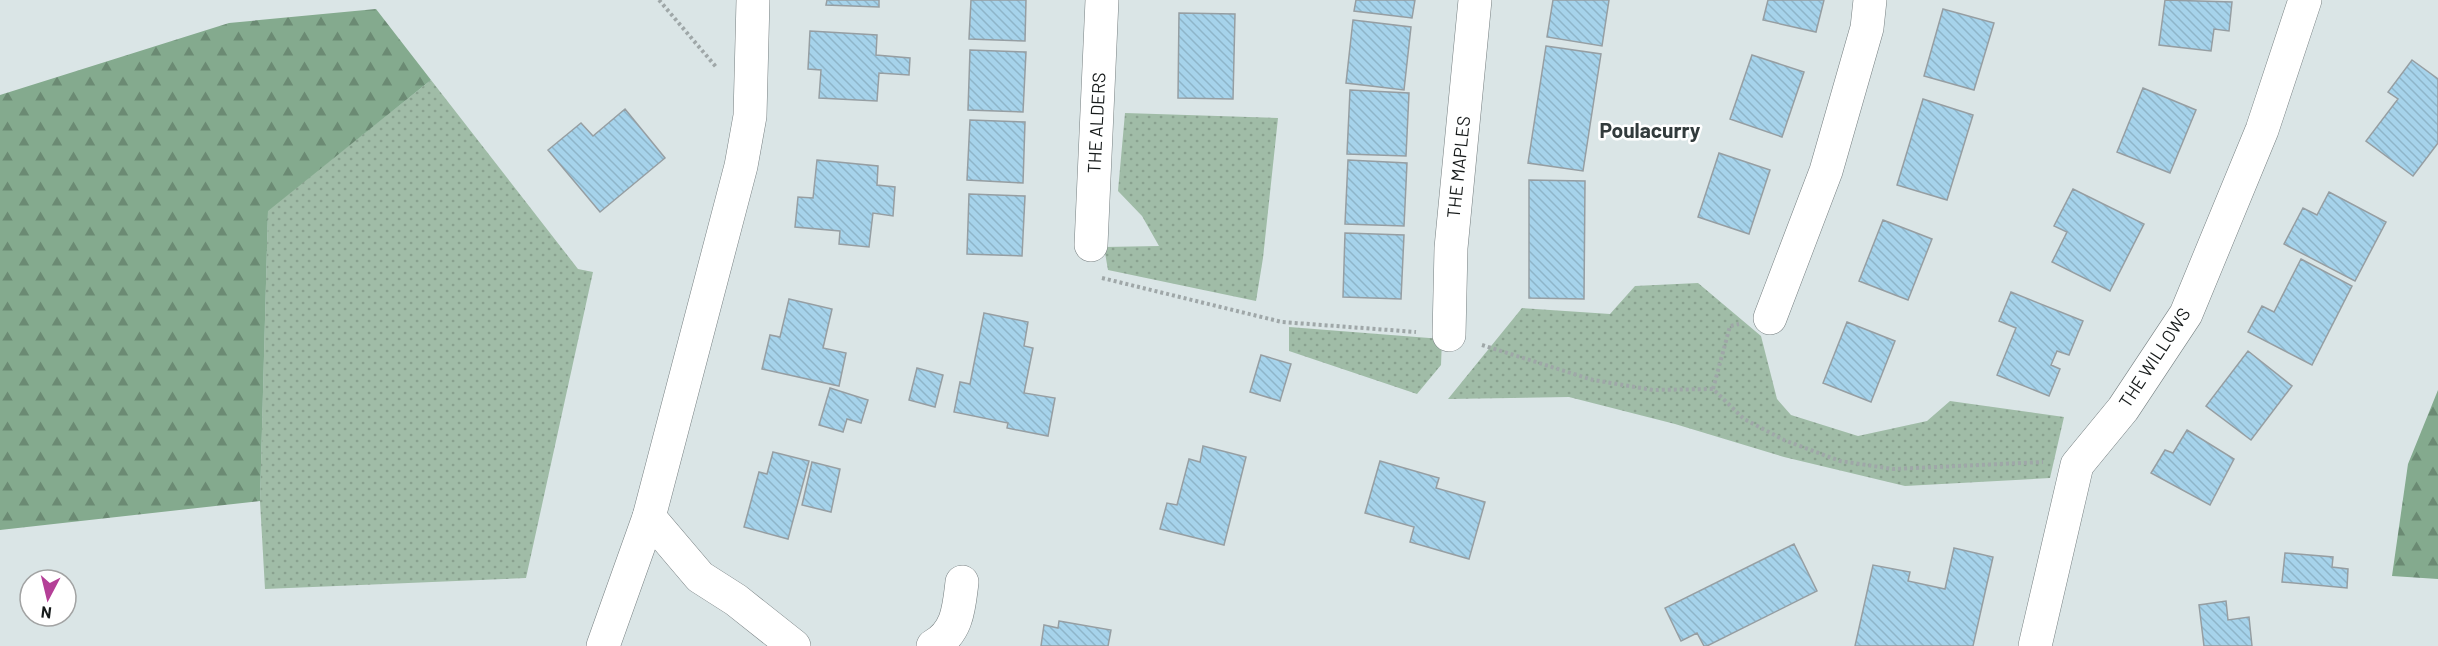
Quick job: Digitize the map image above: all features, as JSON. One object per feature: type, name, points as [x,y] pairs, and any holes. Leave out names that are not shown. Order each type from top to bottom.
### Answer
[{"type":"street","points":[[603,646],[649,517],[741,166],[750,108],[753,0]]},
{"type":"street","name":"THE ALDERS","points":[[1091,245],[1102,0]]},
{"type":"street","name":"THE MAPLES","points":[[1449,335],[1451,248],[1475,0]]},
{"type":"street","points":[[1770,318],[1824,178],[1867,28],[1869,0]]},
{"type":"street","name":"THE WILLOWS","points":[[2035,646],[2077,465],[2123,409],[2186,314],[2262,130],[2305,0]]},
{"type":"street","points":[[649,517],[700,577],[736,600],[794,646]]},
{"type":"street","points":[[933,646],[940,642],[958,617],[962,582]]},
{"type":"path","points":[[659,0],[750,108]]},
{"type":"path","points":[[1091,245],[1093,275],[1282,322],[1449,335],[1593,380],[1653,390],[1713,389],[1743,419],[1784,441],[1840,461],[1893,469],[2043,462],[2077,465]]},
{"type":"path","points":[[1713,389],[1730,326],[1770,318]]},
{"type":"green space","points":[[376,9],[431,80],[268,211],[260,501],[0,530],[0,95],[229,23]]},
{"type":"green space","points":[[431,80],[578,269],[593,272],[526,578],[265,589],[260,501],[268,210]]},
{"type":"green space","points":[[1125,113],[1278,118],[1263,258],[1256,301],[1108,270],[1104,247],[1159,246],[1142,216],[1118,191]]},
{"type":"green space","points":[[1698,283],[1761,336],[1777,399],[1791,415],[1858,436],[1927,421],[1950,401],[2064,417],[2050,478],[1905,486],[1784,457],[1675,424],[1569,397],[1448,399],[1522,308],[1610,314],[1635,286]]},
{"type":"green space","points":[[1289,327],[1442,339],[1441,365],[1417,394],[1289,351]]},
{"type":"green space","points":[[2438,390],[2438,579],[2392,576],[2408,464]]},
{"type":"building","points":[[827,0],[879,0],[879,7],[826,5]]},
{"type":"building","points":[[971,0],[1026,0],[1025,41],[969,39]]},
{"type":"building","points":[[1356,0],[1415,0],[1412,18],[1354,11]]},
{"type":"building","points":[[1553,0],[1609,0],[1602,46],[1547,37]]},
{"type":"building","points":[[1768,0],[1824,0],[1816,32],[1763,20]]},
{"type":"building","points":[[2165,0],[2232,2],[2229,31],[2214,29],[2211,51],[2159,45]]},
{"type":"building","points":[[1943,9],[1994,23],[1974,90],[1924,76]]},
{"type":"building","points":[[1179,13],[1235,14],[1233,99],[1178,98]]},
{"type":"building","points":[[1353,20],[1411,27],[1404,90],[1346,83]]},
{"type":"building","points":[[810,31],[877,35],[876,55],[910,58],[909,75],[879,73],[877,101],[819,98],[821,70],[808,69]]},
{"type":"building","points":[[1546,46],[1601,54],[1583,171],[1528,163]]},
{"type":"building","points":[[970,50],[1026,52],[1023,112],[968,110]]},
{"type":"building","points":[[1752,55],[1804,72],[1782,137],[1730,119]]},
{"type":"building","points":[[2412,60],[2438,79],[2438,143],[2413,176],[2366,141],[2398,99],[2388,92]]},
{"type":"building","points":[[2143,88],[2196,110],[2170,173],[2117,152]]},
{"type":"building","points":[[1350,90],[1409,93],[1406,156],[1347,154]]},
{"type":"building","points":[[1923,99],[1973,115],[1947,200],[1897,185]]},
{"type":"building","points":[[625,109],[665,158],[600,212],[548,150],[581,123],[593,136]]},
{"type":"building","points":[[970,120],[1025,122],[1023,183],[967,180]]},
{"type":"building","points":[[1719,153],[1770,170],[1749,234],[1698,217]]},
{"type":"building","points":[[817,160],[878,166],[877,185],[895,187],[893,216],[873,213],[869,247],[839,244],[840,231],[795,227],[798,197],[813,198]]},
{"type":"building","points":[[1348,160],[1407,163],[1404,226],[1345,224]]},
{"type":"building","points":[[1529,180],[1585,181],[1584,299],[1529,298]]},
{"type":"building","points":[[2073,189],[2144,224],[2110,291],[2052,262],[2067,232],[2054,226]]},
{"type":"building","points":[[2329,192],[2386,222],[2355,281],[2284,244],[2303,208],[2317,215]]},
{"type":"building","points":[[969,194],[1025,196],[1022,256],[967,254]]},
{"type":"building","points":[[1883,220],[1932,239],[1908,300],[1859,281]]},
{"type":"building","points":[[1345,233],[1404,235],[1401,299],[1343,297]]},
{"type":"building","points":[[2301,259],[2352,286],[2312,365],[2248,332],[2262,306],[2274,312]]},
{"type":"building","points":[[2011,292],[2083,321],[2069,355],[2057,351],[2051,365],[2060,369],[2049,396],[1997,375],[2016,328],[1999,321]]},
{"type":"building","points":[[789,299],[832,309],[823,348],[846,353],[839,386],[762,369],[770,335],[780,337]]},
{"type":"building","points":[[984,313],[1028,322],[1024,346],[1033,348],[1024,393],[1055,398],[1048,436],[1007,428],[1008,423],[954,412],[960,382],[970,384]]},
{"type":"building","points":[[1847,322],[1895,341],[1871,402],[1823,383]]},
{"type":"building","points":[[2248,351],[2292,386],[2251,440],[2206,406]]},
{"type":"building","points":[[1261,355],[1291,364],[1280,401],[1250,392]]},
{"type":"building","points":[[917,368],[943,375],[935,407],[909,400]]},
{"type":"building","points":[[830,388],[868,400],[861,423],[847,419],[843,432],[819,425]]},
{"type":"building","points":[[2187,430],[2234,459],[2210,505],[2151,473],[2165,450],[2173,453]]},
{"type":"building","points":[[1203,446],[1246,457],[1224,545],[1160,529],[1167,503],[1177,505],[1189,459],[1200,462]]},
{"type":"building","points":[[773,452],[809,461],[788,539],[744,527],[759,472],[767,474]]},
{"type":"building","points":[[1380,461],[1439,478],[1436,488],[1485,502],[1469,559],[1410,542],[1414,527],[1365,513]]},
{"type":"building","points":[[812,462],[840,469],[831,512],[802,505]]},
{"type":"building","points":[[1794,544],[1817,591],[1707,646],[1704,646],[1697,633],[1681,641],[1665,608]]},
{"type":"building","points":[[1954,548],[1993,557],[1973,646],[1855,646],[1873,565],[1910,572],[1908,581],[1945,589]]},
{"type":"building","points":[[2285,553],[2333,557],[2332,567],[2348,569],[2347,588],[2282,582]]},
{"type":"building","points":[[2226,601],[2228,620],[2249,617],[2252,646],[2204,646],[2199,605]]},
{"type":"building","points":[[1059,621],[1111,630],[1108,646],[1041,646],[1044,625],[1058,628]]},
{"type":"district","name":"Poulacurry","points":[[1650,131]]}]
